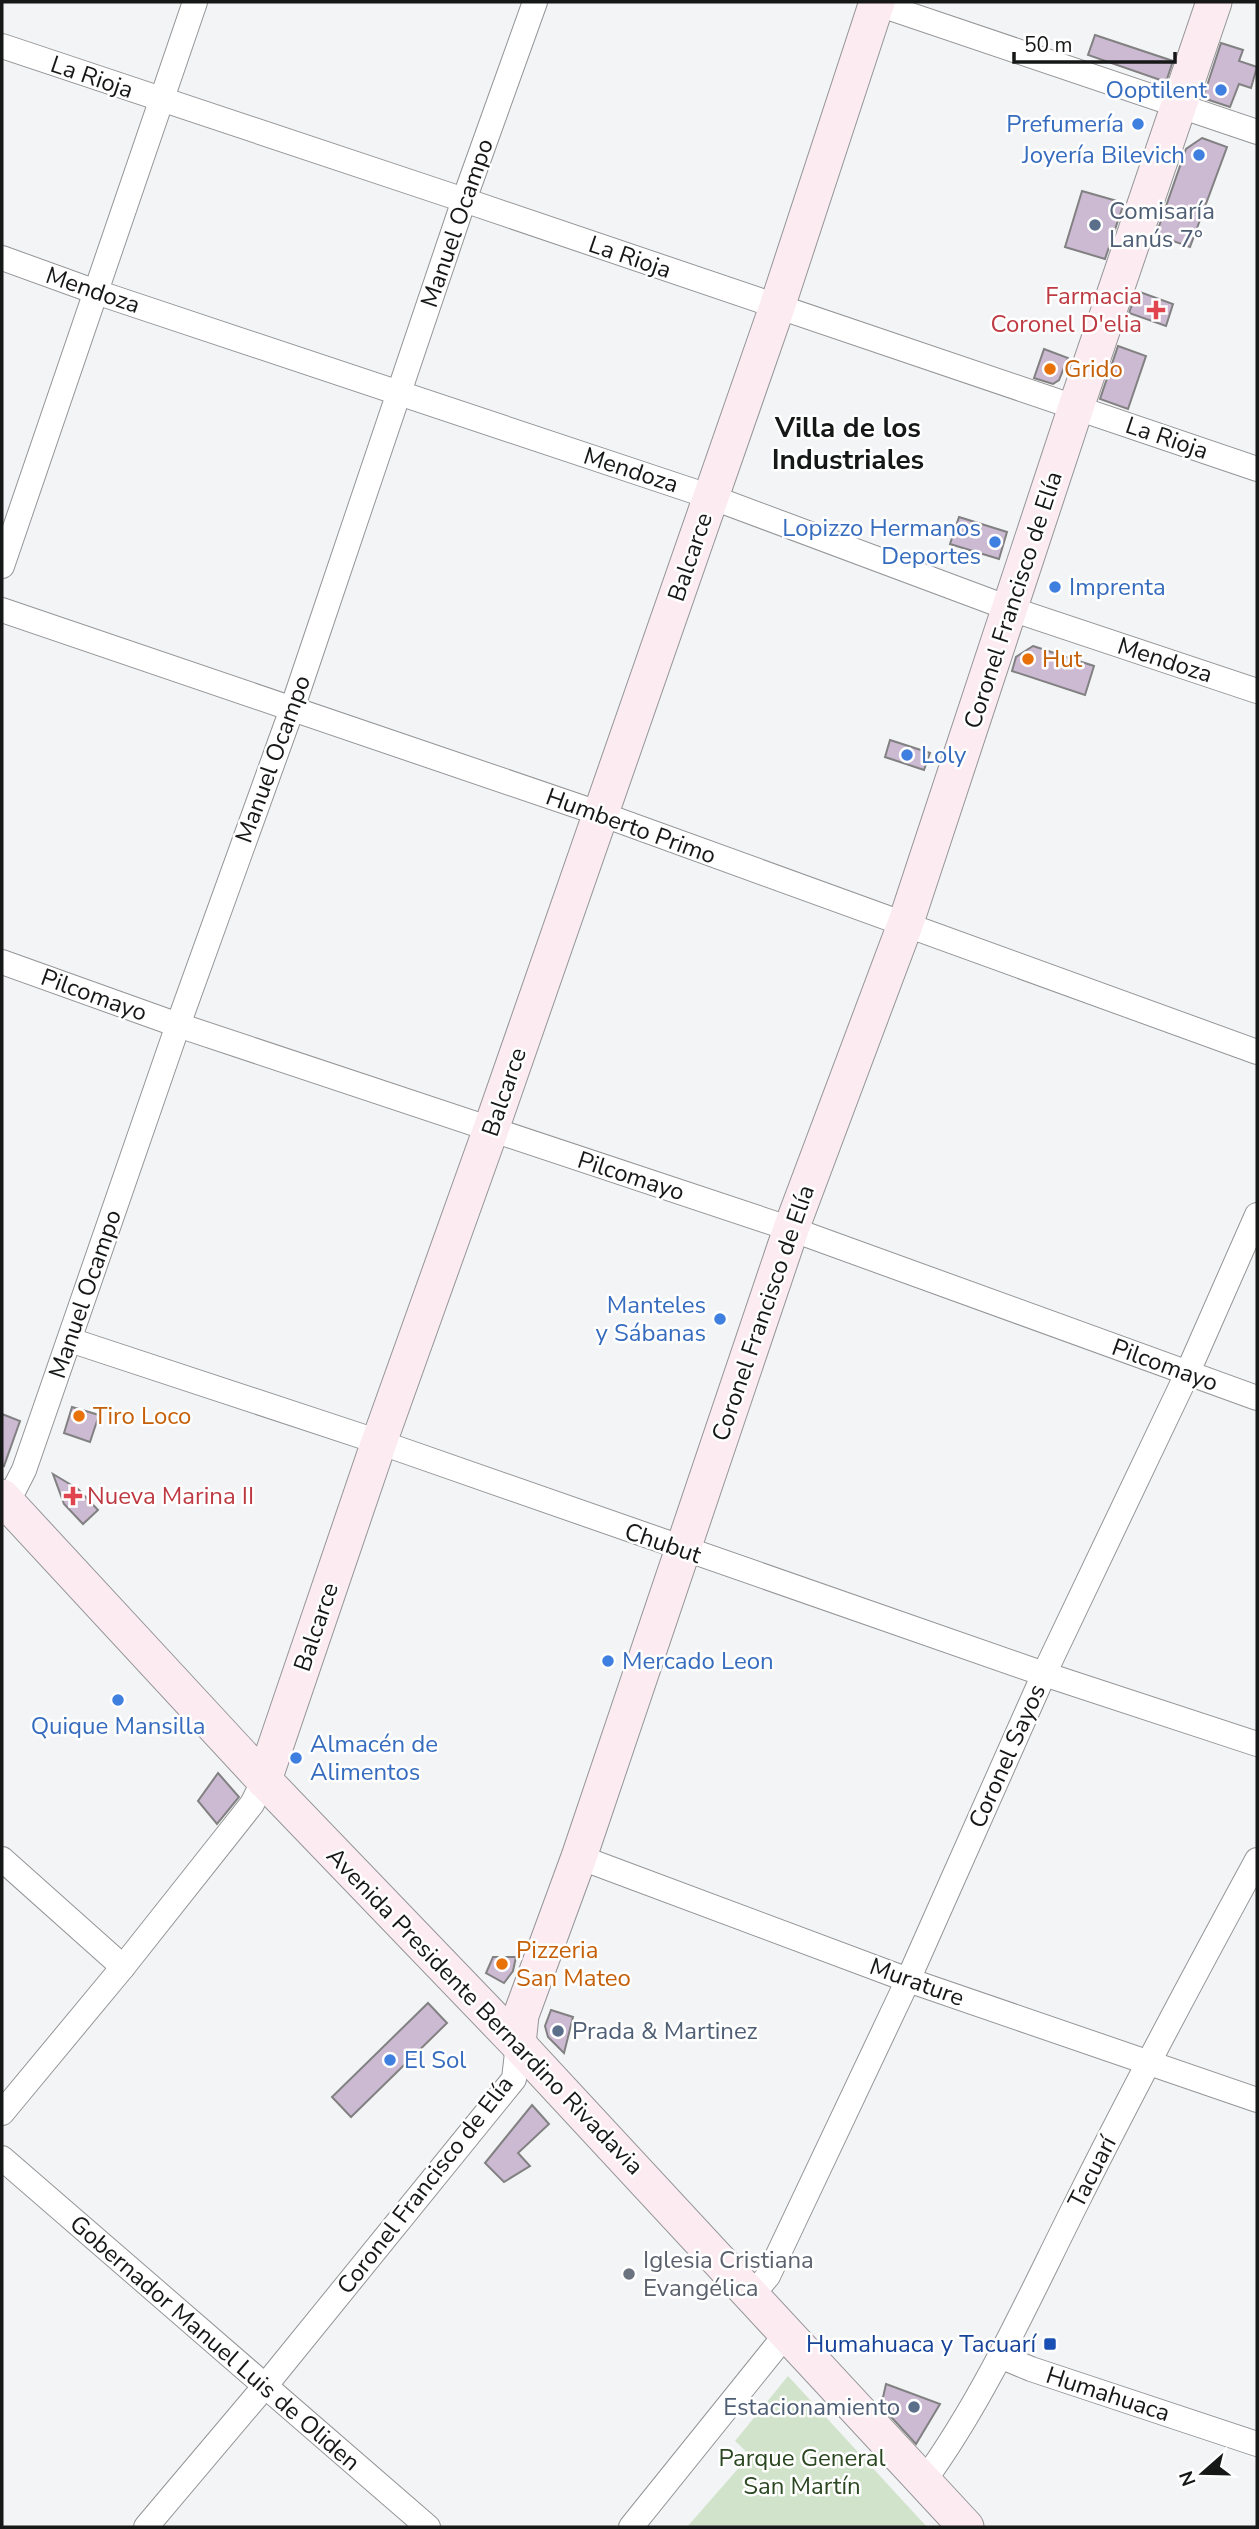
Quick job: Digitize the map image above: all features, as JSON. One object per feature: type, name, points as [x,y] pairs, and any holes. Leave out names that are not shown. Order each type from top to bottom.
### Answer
[{"type":"street","points":[[2,566],[195,2]]},
{"type":"street","name":"Manuel Ocampo","points":[[4,1504],[24,1470],[178,1025],[292,709],[464,200],[536,2]]},
{"type":"street","points":[[875,2],[1257,132]]},
{"type":"street","name":"Balcarce","points":[[2,2113],[123,1967],[252,1804],[264,1780],[379,1442],[491,1129],[777,307],[875,2]]},
{"type":"street","name":"Coronel Francisco de Elía","points":[[146,2527],[265,2386],[514,2079],[521,2015],[579,1857],[791,1229],[905,925],[1076,407],[1214,2]]},
{"type":"street","name":"La Rioja","points":[[2,46],[1257,469]]},
{"type":"street","name":"Mendoza","points":[[2,258],[96,292],[711,497],[1011,608],[1257,691]]},
{"type":"street","name":"Humberto Primo","points":[[2,610],[601,814],[1257,1052]]},
{"type":"street","name":"Pilcomayo","points":[[2,962],[178,1025],[791,1229],[1257,1398]]},
{"type":"street","name":"Coronel Sayos","points":[[752,2295],[768,2276],[908,1980],[1044,1674],[1187,1374],[1257,1215]]},
{"type":"street","name":"Chubut","points":[[70,1340],[379,1442],[683,1550],[1257,1744]]},
{"type":"street","name":"Avenida Presidente Bernardino Rivadavia","points":[[4,1504],[518,2044],[966,2527]]},
{"type":"street","name":"Murature","points":[[579,1857],[908,1980],[1257,2100]]},
{"type":"street","points":[[2,1859],[123,1967]]},
{"type":"street","name":"Tacuarí","points":[[924,2481],[941,2458],[1000,2356],[1147,2063],[1257,1860]]},
{"type":"street","name":"Gobernador Manuel Luis de Oliden","points":[[2,2158],[428,2527]]},
{"type":"street","points":[[631,2527],[788,2333]]},
{"type":"street","name":"Humahuaca","points":[[1000,2356],[1031,2369],[1257,2444]]},
{"type":"green space","name":"Parque General San Martín","points":[[788,2376],[927,2527],[687,2527],[750,2455],[735,2441]]},
{"type":"building","points":[[1095,35],[1173,61],[1166,82],[1088,55]]},
{"type":"building","points":[[1221,43],[1243,50],[1239,61],[1257,67],[1251,88],[1239,84],[1230,107],[1203,98]]},
{"type":"building","points":[[1202,138],[1227,147],[1190,247],[1156,235],[1186,149]]},
{"type":"building","name":"Comisaría Lanús 7°","points":[[1082,191],[1124,203],[1105,259],[1065,247]]},
{"type":"building","name":"Farmacia Coronel D'elia","points":[[1137,291],[1173,304],[1166,326],[1129,313]]},
{"type":"building","points":[[1118,346],[1146,356],[1128,409],[1100,399]]},
{"type":"building","name":"Grido","points":[[1044,349],[1068,358],[1059,380],[1053,384],[1034,378]]},
{"type":"building","points":[[959,517],[1007,532],[999,559],[950,544]]},
{"type":"building","points":[[1033,646],[1094,666],[1085,695],[1012,671],[1016,657]]},
{"type":"building","name":"Loly","points":[[890,740],[930,753],[924,770],[885,757]]},
{"type":"building","points":[[72,1407],[99,1415],[90,1442],[64,1433]]},
{"type":"building","points":[[2,1414],[20,1421],[4,1466],[2,1465]]},
{"type":"building","name":"Nueva Marina II","points":[[53,1474],[78,1489],[98,1510],[83,1524],[64,1504]]},
{"type":"building","points":[[218,1773],[239,1797],[217,1824],[198,1801]]},
{"type":"building","name":"Pizzeria San Mateo","points":[[493,1957],[516,1957],[513,1971],[504,1983],[486,1973]]},
{"type":"building","name":"El Sol","points":[[428,2003],[447,2023],[351,2117],[332,2097]]},
{"type":"building","name":"Prada & Martinez","points":[[551,2010],[573,2017],[564,2053],[548,2037],[545,2026]]},
{"type":"building","points":[[532,2105],[549,2124],[518,2153],[530,2166],[504,2182],[485,2163]]},
{"type":"building","points":[[886,2384],[940,2404],[916,2444],[881,2406]]},
{"type":"place","name":"Ooptilent","points":[[1221,90]]},
{"type":"place","name":"Prefumería","points":[[1138,124]]},
{"type":"place","name":"Joyería Bilevich","points":[[1199,155]]},
{"type":"place","name":"Comisaría Lanús 7°","points":[[1095,225]]},
{"type":"place","name":"Farmacia Coronel D'elia","points":[[1156,310]]},
{"type":"place","name":"Grido","points":[[1050,369]]},
{"type":"place","name":"Lopizzo Hermanos Deportes","points":[[995,542]]},
{"type":"place","name":"Imprenta","points":[[1055,587]]},
{"type":"place","name":"Hut","points":[[1028,659]]},
{"type":"place","name":"Loly","points":[[907,755]]},
{"type":"place","name":"Manteles y Sábanas","points":[[720,1319]]},
{"type":"place","name":"Tiro Loco","points":[[79,1416]]},
{"type":"place","name":"Nueva Marina II","points":[[73,1496]]},
{"type":"place","name":"Mercado Leon","points":[[608,1661]]},
{"type":"place","name":"Quique Mansilla","points":[[118,1700]]},
{"type":"place","name":"Almacén de Alimentos","points":[[296,1758]]},
{"type":"place","name":"Pizzeria San Mateo","points":[[502,1964]]},
{"type":"place","name":"Prada & Martinez","points":[[558,2031]]},
{"type":"place","name":"El Sol","points":[[390,2060]]},
{"type":"place","name":"Iglesia Cristiana Evangélica","points":[[629,2274]]},
{"type":"place","name":"Humahuaca y Tacuarí","points":[[1050,2344]]},
{"type":"place","name":"Estacionamiento","points":[[914,2407]]},
{"type":"district","name":"Villa de los Industriales","points":[[848,443]]}]
